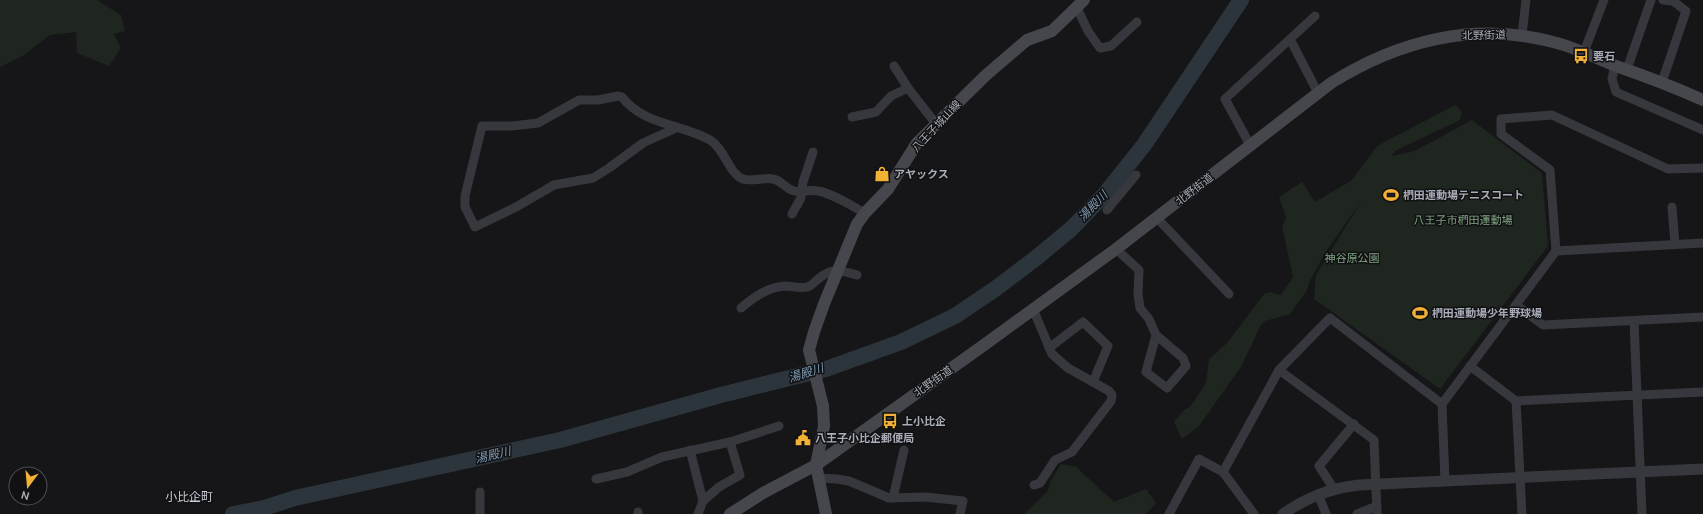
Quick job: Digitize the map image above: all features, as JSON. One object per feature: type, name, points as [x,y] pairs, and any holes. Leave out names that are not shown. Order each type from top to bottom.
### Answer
[{"type":"main road","name":"八王子城山線","points":[[816,465],[824,418],[823,406],[810,358],[810,350],[814,332],[837,270],[855,228],[865,213],[888,189],[917,143],[984,76],[1014,49],[1032,38],[1052,31],[1081,4]]},
{"type":"main road","name":"北野街道","points":[[730,514],[775,486],[816,465],[1116,249],[1318,92],[1355,68],[1381,56],[1410,45],[1439,38],[1466,35],[1522,35],[1555,42],[1584,52],[1662,82],[1703,100]]},
{"type":"main road","points":[[816,465],[826,514]]},
{"type":"street","points":[[1522,35],[1526,0]]},
{"type":"street","points":[[1584,52],[1604,0]]},
{"type":"street","points":[[1627,69],[1651,0]]},
{"type":"street","points":[[1662,82],[1686,11],[1672,1],[1663,0]]},
{"type":"street","points":[[1081,4],[1088,31],[1100,48],[1111,46],[1137,22]]},
{"type":"street","points":[[1250,145],[1225,99],[1315,16]]},
{"type":"street","points":[[1290,39],[1318,92]]},
{"type":"street","points":[[1615,65],[1612,79],[1616,92],[1703,130]]},
{"type":"street","points":[[894,66],[908,88],[936,124]]},
{"type":"street","points":[[852,117],[876,112],[891,96],[908,88]]},
{"type":"street","points":[[676,128],[643,143],[593,178],[554,185],[516,207],[475,227],[465,207],[465,196],[482,126],[512,126],[538,123],[579,100],[598,100],[622,96],[628,105],[661,123],[697,134],[712,141],[722,152],[736,175],[741,178],[746,180],[772,178],[794,191],[818,191],[830,195],[865,213]]},
{"type":"street","points":[[1445,481],[1442,404],[1556,251],[1550,170],[1501,134],[1501,119],[1552,115],[1668,169],[1703,168]]},
{"type":"street","points":[[792,214],[801,198],[813,152]]},
{"type":"street","points":[[1107,210],[1136,175]]},
{"type":"street","points":[[1672,207],[1675,244]]},
{"type":"street","points":[[1157,218],[1228,294]]},
{"type":"street","points":[[1556,251],[1703,243]]},
{"type":"street","points":[[1116,249],[1139,270],[1138,294],[1140,308],[1149,319],[1156,335],[1183,358],[1186,366],[1167,388],[1146,372],[1156,335]]},
{"type":"street","points":[[741,308],[757,295],[785,286],[804,288],[810,287],[828,272],[837,270],[857,275]]},
{"type":"street","points":[[1516,305],[1543,325],[1703,317]]},
{"type":"street","points":[[1034,309],[1052,354],[1068,368],[1109,391],[1112,395],[1111,401],[1072,452],[1055,460],[1040,483],[1034,485]]},
{"type":"street","points":[[1223,472],[1279,370],[1330,318],[1442,404]]},
{"type":"street","points":[[1634,321],[1642,514]]},
{"type":"street","points":[[1049,348],[1083,322],[1108,346],[1093,382]]},
{"type":"street","points":[[1470,366],[1516,401],[1703,392]]},
{"type":"street","points":[[1279,370],[1374,440],[1377,510],[1357,514]]},
{"type":"street","points":[[1516,401],[1522,514]]},
{"type":"street","points":[[1334,489],[1319,466],[1354,424]]},
{"type":"street","points":[[596,479],[627,472],[662,456],[730,442],[780,426]]},
{"type":"street","points":[[698,514],[703,501],[719,487],[740,475],[730,442]]},
{"type":"street","points":[[690,450],[703,501]]},
{"type":"street","points":[[893,498],[904,450]]},
{"type":"street","points":[[1169,514],[1199,459],[1223,472],[1254,514]]},
{"type":"street","points":[[1284,514],[1301,502],[1318,494],[1334,489],[1376,484],[1703,469]]},
{"type":"street","points":[[818,478],[849,481],[881,495],[893,498],[925,497],[963,501],[960,514]]},
{"type":"street","points":[[480,492],[480,514]]},
{"type":"street","points":[[1318,494],[1326,514]]},
{"type":"green space","points":[[0,0],[97,0],[121,15],[125,31],[114,34],[121,48],[109,66],[77,53],[76,32],[50,35],[24,55],[0,67]]},
{"type":"green space","name":"八王子市椚田運動場","points":[[1455,105],[1462,112],[1460,120],[1395,151],[1392,156],[1415,151],[1472,120],[1542,173],[1548,246],[1440,389],[1314,299],[1316,275],[1362,200],[1325,253],[1309,283],[1306,292],[1290,314],[1265,321],[1261,325],[1241,367],[1199,426],[1182,439],[1174,422],[1184,410],[1190,407],[1206,383],[1209,359],[1227,343],[1264,294],[1270,292],[1281,295],[1293,277],[1282,226],[1286,217],[1279,197],[1302,182],[1315,202],[1352,180],[1377,146]]},
{"type":"green space","points":[[1061,464],[1076,467],[1114,502],[1146,489],[1156,503],[1146,514],[1024,514],[1048,491],[1050,482]]},
{"type":"waterway","name":"湯殿川","points":[[233,514],[264,508],[295,498],[560,440],[721,395],[826,369],[901,342],[955,316],[995,289],[1036,258],[1071,229],[1105,194],[1144,145],[1241,0]]},
{"type":"place","name":"要石","points":[[1581,56]]},
{"type":"place","name":"アヤックス","points":[[882,174]]},
{"type":"place","name":"椚田運動場テニスコート","points":[[1391,195]]},
{"type":"place","name":"椚田運動場少年野球場","points":[[1420,313]]},
{"type":"place","name":"上小比企","points":[[890,421]]},
{"type":"place","name":"八王子小比企郵便局","points":[[803,438]]},
{"type":"district","name":"小比企町","points":[[189,497]]},
{"type":"park label","name":"神谷原公園","points":[[1352,258]]}]
